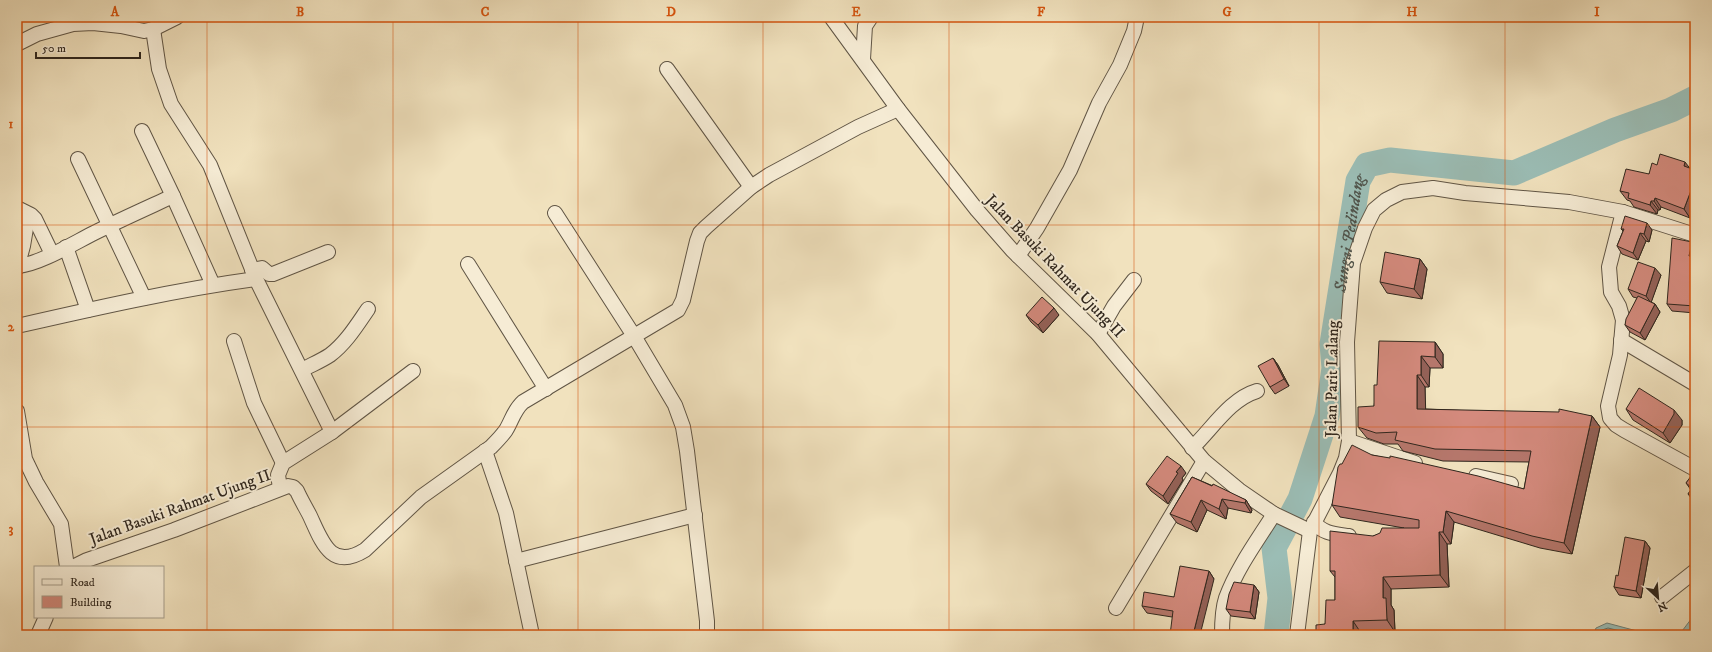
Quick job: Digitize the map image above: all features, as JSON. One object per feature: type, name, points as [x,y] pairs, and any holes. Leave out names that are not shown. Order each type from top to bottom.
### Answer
[{"type":"street","points":[[17,44],[37,34],[73,24],[93,23],[121,26],[144,31],[153,29],[177,17]]},
{"type":"street","points":[[831,17],[898,109]]},
{"type":"street","points":[[863,59],[865,26],[871,17]]},
{"type":"street","points":[[1018,256],[1037,228],[1070,170],[1099,103],[1120,65],[1134,31],[1137,17]]},
{"type":"street","points":[[153,29],[159,69],[171,104],[210,165],[254,274],[332,432]]},
{"type":"street","points":[[667,69],[751,187]]},
{"type":"street","name":"Jalan Basuki Rahmat Ujung II","points":[[75,566],[96,556],[174,530],[288,486],[295,489],[310,516],[319,538],[328,551],[337,555],[352,556],[365,550],[421,497],[485,451],[501,437],[518,407],[530,398],[678,310],[683,300],[700,233],[751,187],[769,175],[851,131],[898,109],[972,204],[1018,256],[1098,334],[1204,461],[1239,490],[1276,515],[1294,522],[1320,528],[1327,533],[1359,536]]},
{"type":"street","points":[[142,131],[212,284]]},
{"type":"street","points":[[78,159],[144,298]]},
{"type":"street","name":"Jalan Parit Lalang","points":[[1297,635],[1312,526],[1340,473],[1349,441],[1347,342],[1353,263],[1374,210],[1386,200],[1402,192],[1433,188],[1465,193],[1570,202],[1623,212],[1695,235]]},
{"type":"street","points":[[17,267],[52,254],[173,196]]},
{"type":"street","points":[[17,208],[23,246],[17,267]]},
{"type":"street","points":[[17,208],[31,215],[35,219],[52,254]]},
{"type":"street","points":[[1623,212],[1608,267],[1611,292],[1622,313],[1620,355],[1608,406],[1610,418],[1616,425],[1624,430],[1695,469]]},
{"type":"street","points":[[555,213],[634,336],[675,405],[683,427],[688,451],[707,621],[707,635]]},
{"type":"street","points":[[66,247],[88,310]]},
{"type":"street","points":[[17,326],[212,284],[254,274],[262,268],[270,274],[274,274],[328,252]]},
{"type":"street","points":[[468,264],[546,389]]},
{"type":"street","points":[[1098,334],[1114,306],[1134,280]]},
{"type":"street","points":[[302,370],[336,350],[349,336],[368,309]]},
{"type":"street","points":[[234,340],[254,403],[283,463]]},
{"type":"street","points":[[1621,340],[1695,384]]},
{"type":"street","points":[[280,488],[278,475],[283,463],[332,432],[413,371]]},
{"type":"street","points":[[1192,448],[1221,416],[1238,401],[1250,393],[1257,391]]},
{"type":"street","points":[[17,411],[24,459],[60,524],[67,566]]},
{"type":"street","points":[[1349,441],[1408,462],[1430,466]]},
{"type":"street","points":[[485,451],[506,513],[532,635]]},
{"type":"street","points":[[1116,608],[1204,461]]},
{"type":"street","points":[[1466,474],[1511,484]]},
{"type":"street","points":[[516,561],[695,515]]},
{"type":"street","points":[[1222,635],[1222,618],[1226,599],[1235,579],[1276,515]]},
{"type":"street","points":[[1662,597],[1695,571]]},
{"type":"street","points":[[38,635],[46,618]]},
{"type":"water","points":[[1695,614],[1695,635],[1679,635]]},
{"type":"water","points":[[1607,623],[1652,635],[1593,635],[1596,628]]},
{"type":"building","points":[[1660,154],[1685,162],[1684,166],[1695,170],[1695,180],[1684,209],[1655,198],[1654,201],[1651,201],[1650,205],[1628,198],[1629,193],[1620,191],[1626,169],[1649,174],[1652,163],[1657,165]]},
{"type":"building","points":[[1625,216],[1647,223],[1644,234],[1640,233],[1633,253],[1617,246],[1624,229],[1621,229]]},
{"type":"building","points":[[1672,238],[1692,242],[1689,256],[1695,257],[1695,306],[1667,304]]},
{"type":"building","points":[[1385,252],[1420,259],[1414,289],[1380,282]]},
{"type":"building","points":[[1638,262],[1655,268],[1646,296],[1628,289]]},
{"type":"building","points":[[1638,296],[1655,304],[1640,333],[1625,325],[1626,319]]},
{"type":"building","points":[[1042,297],[1054,308],[1038,325],[1026,315]]},
{"type":"building","points":[[1379,341],[1435,342],[1435,357],[1421,356],[1421,375],[1417,375],[1417,409],[1559,412],[1559,409],[1592,416],[1564,543],[1532,536],[1446,511],[1443,532],[1439,532],[1440,575],[1383,577],[1383,598],[1386,598],[1387,620],[1353,621],[1353,633],[1343,635],[1316,635],[1316,625],[1325,624],[1326,600],[1335,600],[1335,571],[1330,571],[1330,531],[1373,536],[1380,533],[1382,528],[1419,528],[1419,520],[1332,505],[1338,467],[1342,464],[1352,445],[1372,455],[1390,458],[1390,456],[1478,476],[1524,489],[1531,451],[1435,449],[1395,440],[1397,432],[1376,433],[1358,427],[1358,407],[1374,406],[1374,385],[1377,385]]},
{"type":"building","points":[[1273,358],[1284,379],[1270,387],[1258,366]]},
{"type":"building","points":[[1639,388],[1674,410],[1674,414],[1663,433],[1626,409]]},
{"type":"building","points":[[1695,425],[1695,432],[1692,429]]},
{"type":"building","points":[[1167,456],[1181,466],[1176,472],[1178,473],[1163,496],[1146,484]]},
{"type":"building","points":[[1695,471],[1695,499],[1688,494],[1692,488],[1686,483]]},
{"type":"building","points":[[1192,477],[1212,486],[1213,484],[1246,500],[1245,503],[1222,499],[1219,509],[1201,500],[1191,522],[1170,514]]},
{"type":"building","points":[[1625,537],[1645,541],[1636,591],[1614,587],[1616,575],[1618,576]]},
{"type":"building","points":[[1180,566],[1209,571],[1194,631],[1197,632],[1196,635],[1170,635],[1173,611],[1142,606],[1144,592],[1174,597]]},
{"type":"building","points":[[1234,582],[1254,585],[1250,612],[1226,609],[1229,594]]},
{"type":"waterway","name":"Sungai Pedindang","points":[[1276,635],[1280,598],[1274,548],[1300,499],[1327,416],[1334,368],[1332,344],[1358,181],[1367,165],[1390,160],[1514,173],[1615,130],[1671,110],[1695,98]]}]
